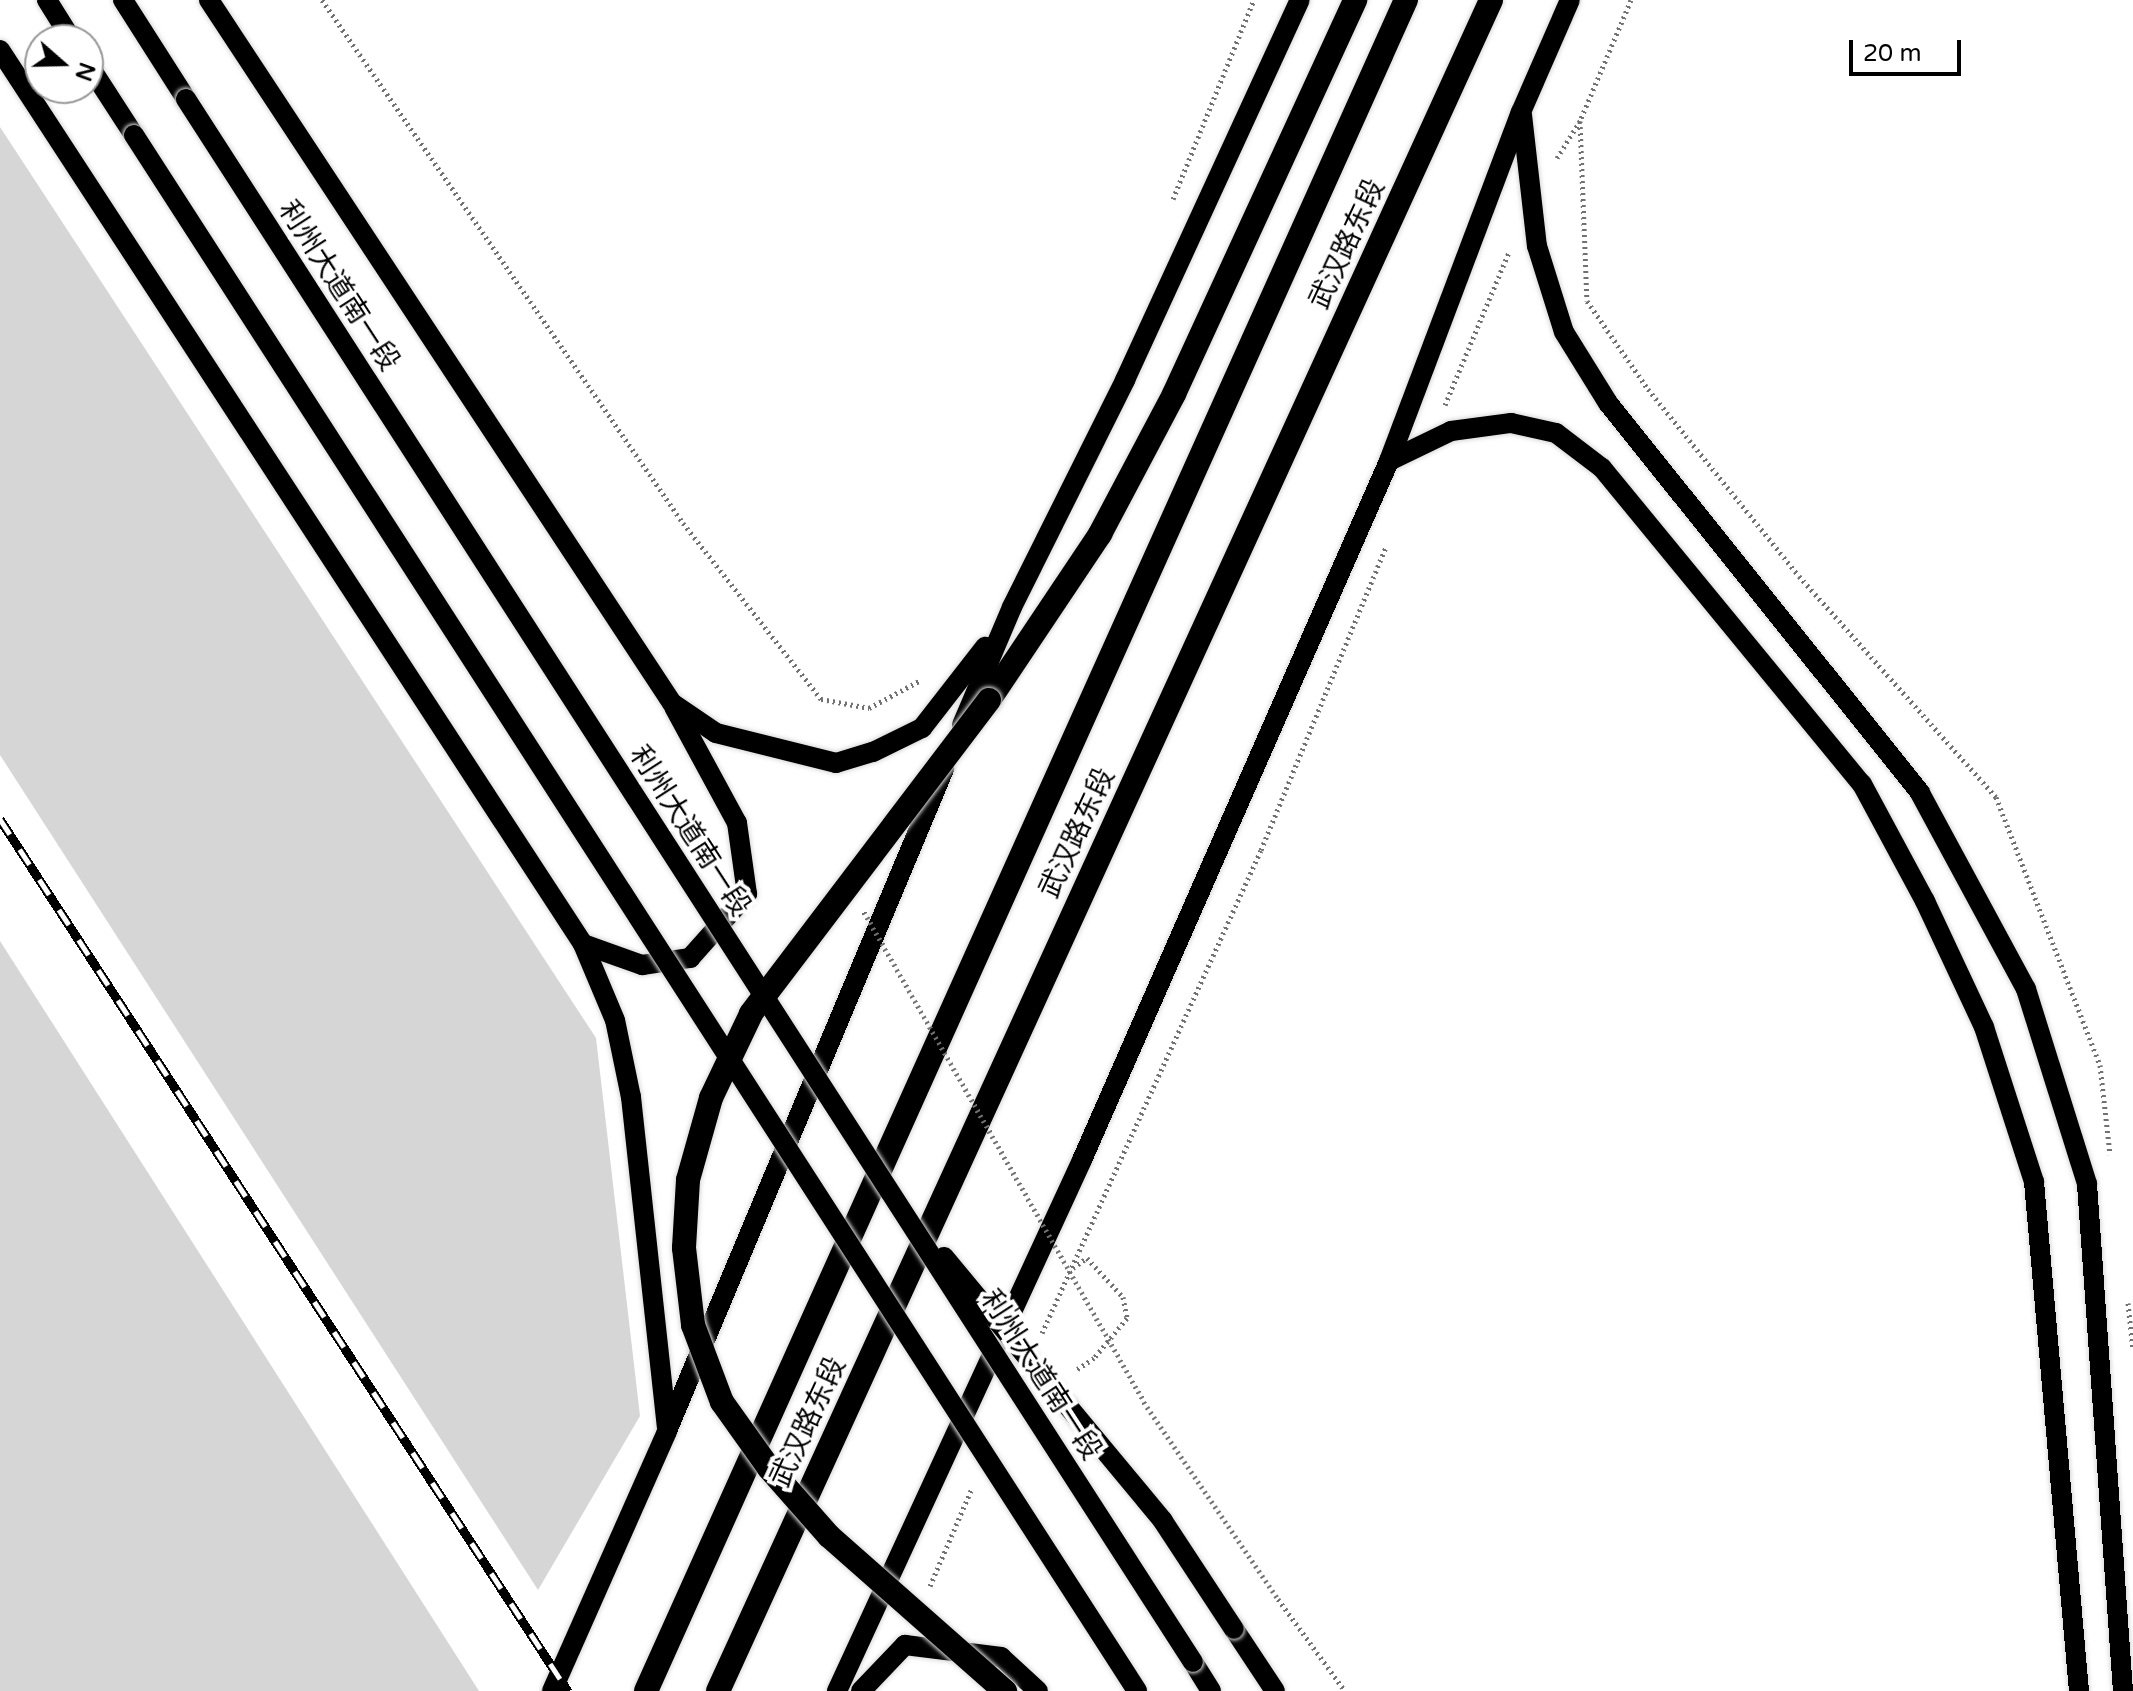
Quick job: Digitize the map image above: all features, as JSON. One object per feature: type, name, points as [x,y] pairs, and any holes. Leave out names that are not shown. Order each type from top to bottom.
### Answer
[{"type":"highway","points":[[1005,1691],[829,1536],[769,1468],[722,1402],[693,1325],[684,1248],[688,1180],[711,1098],[751,1014],[855,874],[945,764],[1100,534],[1174,394],[1355,0]]},
{"type":"highway","name":"武汉路东段","points":[[646,1691],[1406,0]]},
{"type":"highway","name":"武汉路东段","points":[[718,1691],[1491,0]]},
{"type":"main road","points":[[47,0],[62,24]]},
{"type":"main road","name":"利州大道南一段","points":[[123,0],[1211,1691]]},
{"type":"main road","points":[[209,0],[672,703],[737,823],[747,894],[690,958],[642,965],[583,944]]},
{"type":"main road","points":[[552,1691],[667,1431],[1012,607],[1125,380],[1300,0]]},
{"type":"main road","points":[[837,1691],[1082,1160],[1389,461],[1521,112],[1570,0]]},
{"type":"main road","points":[[0,50],[583,944],[615,1020],[631,1097],[667,1431]]},
{"type":"main road","points":[[104,89],[1137,1691]]},
{"type":"main road","points":[[1521,112],[1537,246],[1564,332],[1601,391],[1920,793],[2026,989],[2087,1184],[2123,1691]]},
{"type":"main road","points":[[1389,461],[1451,431],[1511,423],[1556,433],[1602,468],[1862,784],[1925,901],[1984,1027],[2034,1182],[2079,1691]]},
{"type":"main road","points":[[672,703],[716,733],[836,763],[873,752],[922,728],[959,685],[1012,607]]},
{"type":"main road","points":[[886,1187],[1163,1521],[1275,1691]]},
{"type":"main road","points":[[861,1691],[905,1645],[1001,1657],[1038,1691]]},
{"type":"path","points":[[322,0],[674,510],[821,699],[869,708],[930,669]]},
{"type":"path","points":[[1168,212],[1254,0]]},
{"type":"path","points":[[1430,442],[1532,199],[1580,121]]},
{"type":"path","points":[[1035,1349],[1223,935],[1388,544]]},
{"type":"path","points":[[868,897],[861,908],[952,1072],[1072,1269],[1078,1291],[1147,1407],[1345,1691]]},
{"type":"path","points":[[1067,1376],[1094,1358],[1127,1318],[1123,1297],[1087,1258],[1072,1269]]},
{"type":"path","points":[[929,1589],[976,1478]]},
{"type":"shaded area","points":[[0,127],[596,1038],[640,1416],[538,1590],[0,755]]},
{"type":"shaded area","points":[[0,941],[479,1691],[0,1691]]},
{"type":"railway","points":[[0,819],[568,1691]]}]
